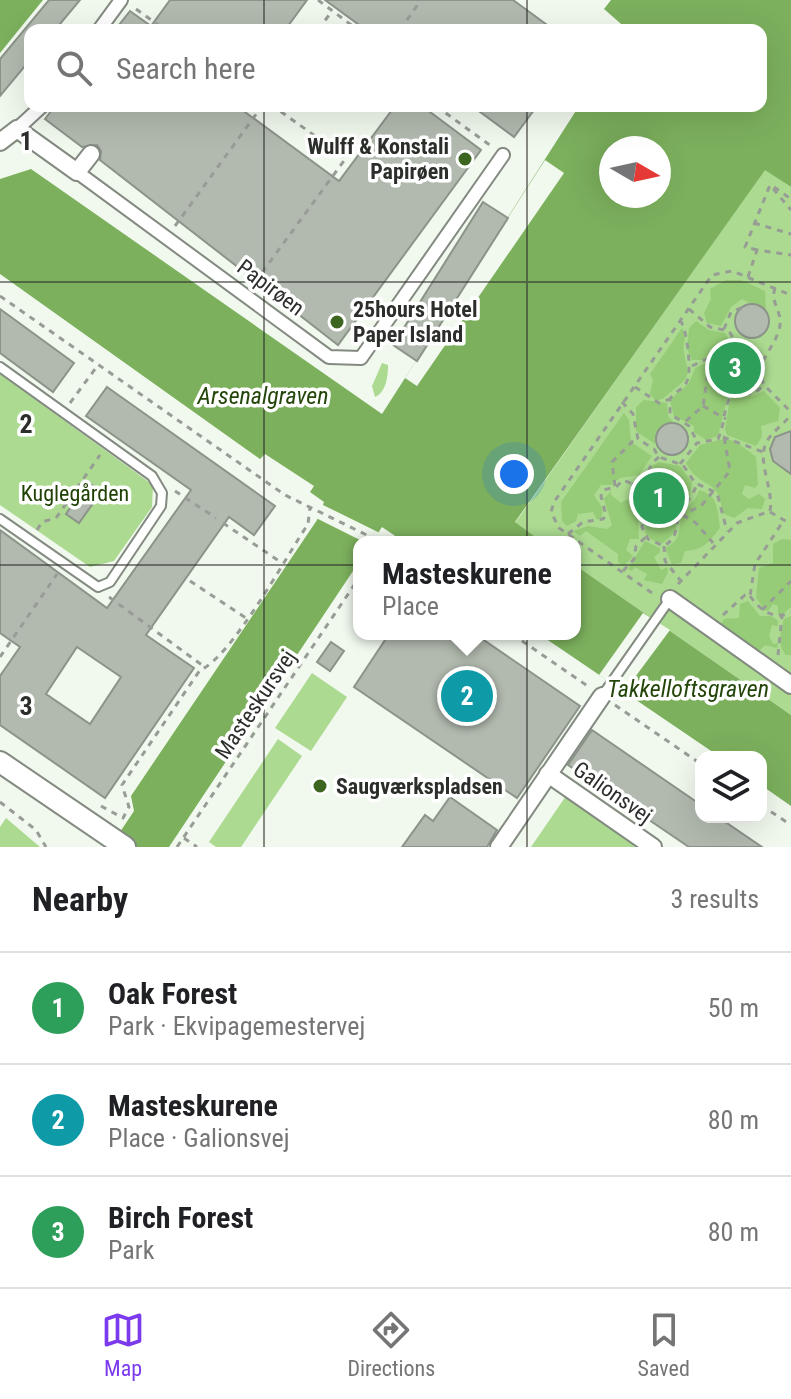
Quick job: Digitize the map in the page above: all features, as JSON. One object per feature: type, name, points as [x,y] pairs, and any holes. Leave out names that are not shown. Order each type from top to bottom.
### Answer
[{"type":"street","points":[[103,24],[121,0]]},
{"type":"street","points":[[0,142],[35,112]]},
{"type":"street","name":"Papirøen","points":[[17,129],[329,357],[361,358],[503,155]]},
{"type":"street","points":[[77,172],[91,154]]},
{"type":"street","points":[[670,599],[791,685]]},
{"type":"street","name":"Galionsvej","points":[[499,847],[606,690]]},
{"type":"street","points":[[0,762],[125,847]]},
{"type":"street","name":"Galionsvej","points":[[548,774],[653,847]]},
{"type":"lane","points":[[0,367],[152,476],[162,493],[161,506],[110,582],[98,587],[0,519]]},
{"type":"lane","points":[[606,690],[670,599]]},
{"type":"path","points":[[318,0],[350,24]]},
{"type":"path","points":[[404,24],[421,0]]},
{"type":"path","points":[[133,8],[156,24]]},
{"type":"path","points":[[322,24],[332,11]]},
{"type":"path","points":[[166,237],[258,112]]},
{"type":"path","points":[[246,295],[346,158],[281,112]]},
{"type":"path","points":[[444,112],[503,155]]},
{"type":"path","points":[[770,185],[791,199]]},
{"type":"path","points":[[770,185],[791,210]]},
{"type":"path","points":[[770,185],[745,247],[791,255]]},
{"type":"path","points":[[754,223],[791,234]]},
{"type":"path","points":[[748,277],[757,250]]},
{"type":"path","points":[[571,536],[554,522],[551,512],[554,502],[680,320],[718,271],[748,277],[791,295]]},
{"type":"path","points":[[770,511],[772,502],[763,452],[773,433],[791,413],[764,385],[759,371],[779,327],[780,318],[772,297],[775,288]]},
{"type":"path","points":[[0,296],[285,495],[369,536]]},
{"type":"path","points":[[724,329],[731,312],[743,307]]},
{"type":"path","points":[[688,309],[710,327],[724,329],[739,348],[758,351],[764,358]]},
{"type":"path","points":[[634,386],[659,403],[670,399],[686,384],[692,366],[685,349],[688,334],[680,320]]},
{"type":"path","points":[[692,366],[710,358],[732,356],[739,348]]},
{"type":"path","points":[[684,422],[703,406],[710,358]]},
{"type":"path","points":[[63,413],[98,365]]},
{"type":"path","points":[[681,515],[701,506],[730,471],[722,436],[727,402],[732,395],[755,393],[764,385]]},
{"type":"path","points":[[670,399],[670,414],[684,422],[698,443]]},
{"type":"path","points":[[622,402],[633,414],[637,437],[654,449],[659,457],[680,464],[697,484],[714,490],[720,499],[721,519],[727,531]]},
{"type":"path","points":[[703,406],[726,419]]},
{"type":"path","points":[[722,436],[763,452]]},
{"type":"path","points":[[680,464],[698,443],[712,442],[722,436]]},
{"type":"path","points":[[616,487],[612,462],[637,437]]},
{"type":"path","points":[[31,540],[42,522],[56,518],[107,445]]},
{"type":"path","points":[[568,534],[583,522],[603,519],[603,490],[616,487],[623,480],[633,484],[645,479],[652,463],[659,457]]},
{"type":"path","points":[[152,476],[216,518]]},
{"type":"path","points":[[633,484],[631,493],[644,515],[646,537]]},
{"type":"path","points":[[680,580],[665,561],[664,546],[678,532],[681,515],[697,484]]},
{"type":"path","points":[[103,804],[123,818],[129,807],[122,785],[200,670],[214,664],[246,618],[308,524],[310,507]]},
{"type":"path","points":[[581,543],[652,592],[670,599],[680,580],[714,544],[748,517],[770,511],[791,524]]},
{"type":"path","points":[[681,515],[696,523],[714,544]]},
{"type":"path","points":[[784,520],[755,564],[750,596],[762,610],[782,616],[791,613]]},
{"type":"path","points":[[223,523],[282,563]]},
{"type":"path","points":[[623,571],[634,559],[636,546],[646,537]]},
{"type":"path","points":[[646,537],[664,546]]},
{"type":"path","points":[[0,657],[65,564]]},
{"type":"path","points":[[190,581],[246,618]]},
{"type":"path","points":[[762,610],[791,581]]},
{"type":"path","points":[[98,587],[206,668]]},
{"type":"path","name":"Masteskursvej","points":[[177,847],[353,587]]},
{"type":"path","points":[[710,628],[734,603],[750,596]]},
{"type":"path","points":[[780,661],[777,633],[782,616]]},
{"type":"path","points":[[522,640],[606,690],[695,759]]},
{"type":"path","points":[[0,802],[36,830],[46,847]]},
{"type":"path","points":[[767,809],[791,825]]},
{"type":"path","points":[[184,838],[197,847]]},
{"type":"green space","points":[[765,169],[791,187],[791,715],[581,569],[581,536],[533,536],[515,523]]},
{"type":"green space","points":[[382,363],[388,365],[387,379],[382,392],[375,397],[372,386]]},
{"type":"green space","name":"Kuglegården","points":[[0,374],[153,485],[152,507],[114,561],[90,567],[0,505]]},
{"type":"green space","points":[[312,673],[347,697],[311,751],[275,728]]},
{"type":"green space","points":[[278,739],[302,756],[241,847],[216,847],[209,842]]},
{"type":"green space","points":[[566,796],[640,847],[531,847]]},
{"type":"green space","points":[[6,818],[40,847],[0,847],[0,827]]},
{"type":"shaded area","points":[[726,280],[741,280],[765,291],[766,312],[742,299],[731,307],[721,326],[707,323],[704,313],[711,299],[710,289]]},
{"type":"shaded area","points":[[696,321],[709,330],[725,333],[732,345],[730,351],[724,355],[713,350],[703,360],[692,360],[687,349],[689,328]]},
{"type":"shaded area","points":[[682,328],[687,375],[664,398],[655,400],[650,394],[653,380],[650,374]]},
{"type":"shaded area","points":[[742,353],[755,357],[751,373],[757,387],[752,392],[740,390],[728,395],[718,436],[706,440],[694,432],[694,426],[674,416],[670,400],[689,383],[695,368],[718,357],[729,360]]},
{"type":"shaded area","points":[[764,391],[780,408],[778,421],[761,426],[762,437],[756,446],[727,435],[725,429],[730,399]]},
{"type":"shaded area","points":[[644,400],[667,403],[668,416],[674,423],[660,429],[655,444],[636,431],[636,407]]},
{"type":"shaded area","points":[[624,413],[629,420],[631,442],[652,456],[639,475],[620,478],[611,485],[601,485],[594,495],[603,509],[601,518],[597,520],[593,512],[578,514],[576,521],[567,526],[562,521],[561,502]]},
{"type":"shaded area","points":[[724,439],[735,441],[756,457],[758,484],[755,488],[745,485],[742,494],[749,499],[759,494],[765,499],[762,509],[748,508],[734,518],[722,513],[718,494],[698,478],[686,463],[700,445]]},
{"type":"shaded area","points":[[659,462],[680,466],[692,482],[690,495],[677,512],[676,531],[663,543],[654,541],[645,533],[647,515],[634,491],[648,480],[653,465]]},
{"type":"shaded area","points":[[699,490],[714,499],[720,528],[705,544],[685,551],[681,563],[672,564],[665,548],[676,540],[683,516]]},
{"type":"shaded area","points":[[611,491],[611,495],[621,503],[628,499],[638,518],[639,539],[630,539],[626,550],[633,556],[624,566],[618,562],[618,554],[586,531],[580,536],[573,531],[588,526],[607,529],[612,525],[604,499]]},
{"type":"shaded area","points":[[782,539],[791,540],[791,607],[778,614],[778,606],[773,604],[768,611],[764,610],[756,597],[759,568],[773,563],[773,544]]},
{"type":"shaded area","points":[[645,541],[660,548],[654,557],[661,570],[667,567],[668,572],[662,584],[644,580],[647,574],[635,567],[632,571],[628,569]]},
{"type":"shaded area","points":[[748,601],[760,616],[771,616],[778,621],[778,626],[772,625],[769,636],[773,644],[778,643],[777,648],[765,645],[757,653],[720,626],[724,619],[739,618],[740,604]]},
{"type":"shaded area","points":[[791,616],[791,655],[786,655],[781,647],[781,633],[784,619]]},
{"type":"water","points":[[0,0],[43,0],[0,53]]},
{"type":"water","name":"Arsenalgraven","points":[[611,0],[791,0],[791,187],[765,170],[515,522],[534,536],[395,536],[382,527],[376,536],[353,536],[353,571],[169,847],[110,847],[134,811],[131,796],[317,520],[324,502],[310,492],[314,486],[265,454],[260,459],[0,274],[0,179],[31,169],[382,414],[575,112],[767,112],[767,24],[621,24],[604,9]]},
{"type":"water","name":"Takkelloftsgraven","points":[[581,569],[791,715],[791,806],[767,789],[767,751],[711,751],[548,640],[581,640]]},
{"type":"pier","points":[[545,160],[564,173],[417,386],[405,378]]},
{"type":"pier","points":[[319,503],[382,534],[353,536],[314,517]]},
{"type":"pier","points":[[643,613],[670,630],[624,692],[599,675]]},
{"type":"building","points":[[49,0],[80,0],[60,24],[29,24]]},
{"type":"building","points":[[170,0],[307,0],[289,24],[152,24]]},
{"type":"building","points":[[325,0],[513,0],[546,24],[358,24]]},
{"type":"building","points":[[130,11],[148,24],[120,24]]},
{"type":"building","points":[[24,30],[24,67],[0,96],[0,59]]},
{"type":"building","points":[[50,112],[245,112],[339,181],[391,112],[430,112],[481,150],[338,345],[100,160],[101,151],[97,145],[82,147],[45,119]]},
{"type":"building","points":[[480,112],[533,112],[514,137]]},
{"type":"building","points":[[483,202],[508,218],[417,361],[393,345]]},
{"type":"building","points":[[752,304],[764,309],[769,321],[764,333],[752,338],[740,333],[735,321],[740,309]]},
{"type":"building","points":[[0,309],[74,363],[53,392],[0,353]]},
{"type":"building","points":[[107,387],[275,506],[254,535],[229,517],[146,635],[194,668],[105,798],[0,725],[0,676],[20,647],[0,633],[0,530],[107,608],[191,490],[86,416]],"holes":[[[77,647],[121,677],[90,724],[46,694]]]},
{"type":"building","points":[[672,423],[683,428],[688,439],[683,450],[672,455],[661,450],[656,439],[661,428]]},
{"type":"building","points":[[791,431],[791,474],[773,461],[770,449],[775,437]]},
{"type":"building","points":[[88,482],[101,492],[79,523],[66,514]]},
{"type":"building","points":[[385,640],[484,640],[580,706],[517,798],[354,687]]},
{"type":"building","points":[[331,642],[344,651],[330,671],[317,662]]},
{"type":"building","points":[[592,730],[695,801],[695,823],[727,823],[762,847],[689,847],[568,765]]},
{"type":"building","points":[[450,797],[497,830],[487,847],[402,847],[425,815],[433,821]]},
{"type":"place","name":"Wulff & Konstali Papirøen","points":[[465,159]]},
{"type":"place","name":"25hours Hotel Paper Island","points":[[337,322]]},
{"type":"place","name":"Birch Forest","points":[[735,368]]},
{"type":"place","name":"Oak Forest","points":[[659,498]]},
{"type":"place","name":"Masteskurene","points":[[467,696]]},
{"type":"place","name":"Saugværkspladsen","points":[[320,786]]}]
